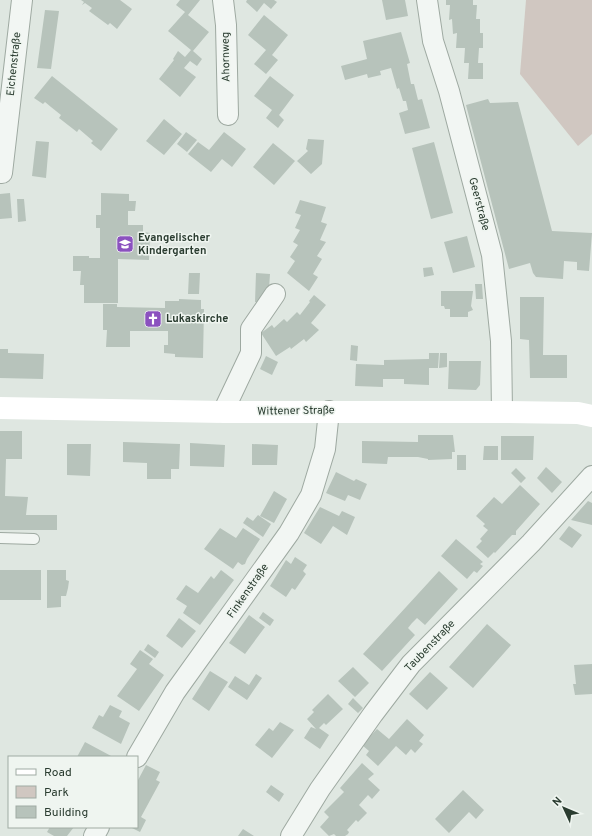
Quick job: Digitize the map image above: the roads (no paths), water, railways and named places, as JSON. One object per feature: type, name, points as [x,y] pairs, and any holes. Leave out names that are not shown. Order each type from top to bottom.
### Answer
[{"type":"main road","name":"Wittener Straße","points":[[0,408],[223,412],[329,411],[578,413],[592,416]]},
{"type":"street","name":"Eichenstraße","points":[[0,173],[2,173],[22,0]]},
{"type":"street","name":"Ahornweg","points":[[223,0],[226,25],[228,115]]},
{"type":"street","name":"Geerstraße","points":[[428,0],[433,41],[449,91],[492,255],[501,341],[502,412]]},
{"type":"street","points":[[223,412],[251,353],[251,328],[275,294]]},
{"type":"street","name":"Finkenstraße","points":[[138,756],[175,692],[289,533],[311,495],[325,449],[329,411]]},
{"type":"street","name":"Taubenstraße","points":[[299,833],[320,789],[373,714],[411,664],[531,543],[592,476]]},
{"type":"lane","points":[[0,538],[34,539]]},
{"type":"place","name":"Evangelischer Kindergarten","points":[[125,244]]},
{"type":"place","name":"Lukaskirche","points":[[153,319]]}]
